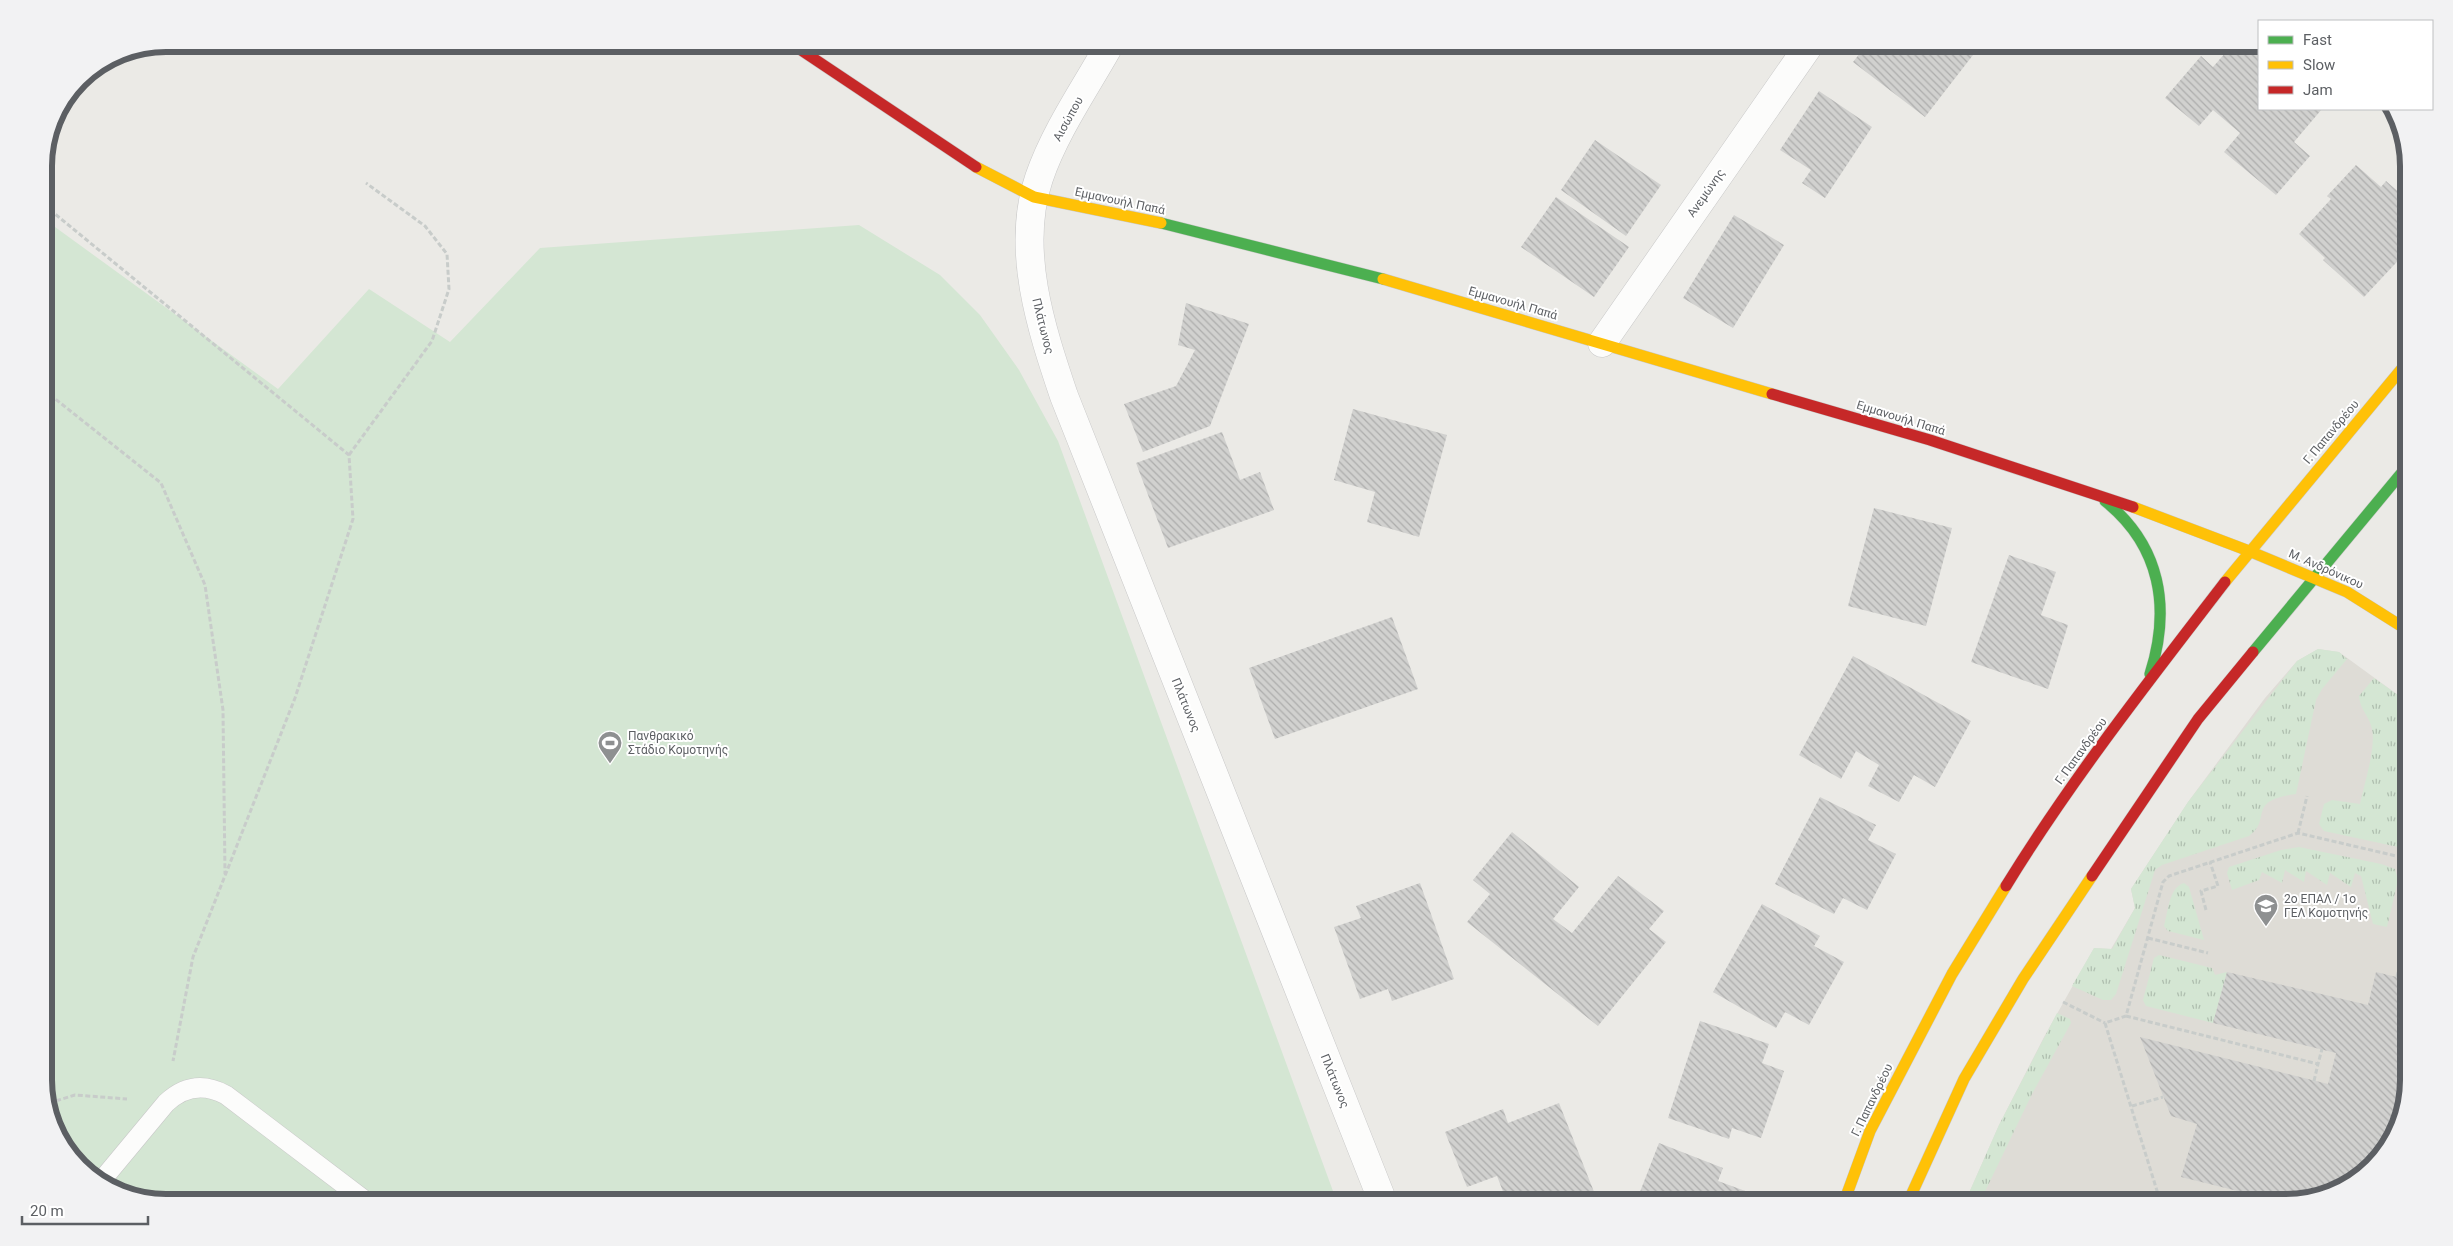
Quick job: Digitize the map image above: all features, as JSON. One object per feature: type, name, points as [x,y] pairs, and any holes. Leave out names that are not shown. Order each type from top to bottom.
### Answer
[{"type":"main road","name":"Εμμανουήλ Παπά","points":[[804,52],[986,174],[1034,197],[1192,230],[1302,257],[1602,343],[1930,440],[2091,492],[2249,551]]},
{"type":"main road","name":"Γ. Παπανδρέου","points":[[1847,1194],[1870,1131],[1952,974],[2042,827],[2145,686],[2249,551],[2400,371]]},
{"type":"main road","points":[[1912,1194],[1964,1079],[2023,980],[2198,719],[2312,578],[2400,475]]},
{"type":"main road","points":[[2091,492],[2115,508],[2132,527],[2146,549],[2154,573],[2160,603],[2160,629],[2156,652],[2145,686]]},
{"type":"main road","name":"Μ. Ανδρόνικου","points":[[2249,551],[2347,592],[2400,625]]},
{"type":"street","name":"Αισώπου","points":[[1034,197],[1045,162],[1106,52]]},
{"type":"street","name":"Ανεμώνης","points":[[1602,343],[1804,52]]},
{"type":"street","name":"Πλάτωνος","points":[[1034,197],[1030,246],[1036,298],[1047,347],[1064,396],[1380,1194]]},
{"type":"lane","points":[[106,1176],[166,1103],[176,1094],[188,1088],[215,1089],[226,1095],[356,1194]]},
{"type":"path","points":[[55,1102],[75,1095],[166,1103],[193,957],[295,698],[354,519],[349,455],[432,341],[450,289],[447,254],[425,226],[366,183]]},
{"type":"path","points":[[53,212],[349,455]]},
{"type":"path","points":[[53,397],[161,483],[205,585],[223,710],[225,878]]},
{"type":"path","points":[[2298,833],[2307,796]]},
{"type":"path","points":[[2126,1016],[2163,882],[2169,876],[2298,833],[2400,856]]},
{"type":"path","points":[[2206,910],[2201,891],[2218,886],[2210,862]]},
{"type":"path","points":[[2148,938],[2208,953]]},
{"type":"path","points":[[2398,977],[2400,967]]},
{"type":"path","points":[[2064,1002],[2105,1023],[2158,1194]]},
{"type":"path","points":[[2105,1023],[2126,1016],[2318,1064]]},
{"type":"path","points":[[2314,1081],[2322,1049]]},
{"type":"path","points":[[2132,1106],[2163,1097]]},
{"type":"shaded area","name":"2ο ΕΠΑΛ / 1ο ΓΕΛ Κομοτηνής","points":[[2318,649],[2339,652],[2400,696],[2400,1094],[2389,1130],[2381,1143],[2372,1155],[2356,1170],[2330,1185],[2301,1193],[1969,1194],[1999,1125],[2044,1037],[2094,948],[2111,949],[2135,908],[2131,889],[2188,802],[2265,698],[2297,661]]},
{"type":"green space","name":"Πανθρακικό Στάδιο Κομοτηνής","points":[[859,225],[940,275],[980,315],[1019,370],[1058,441],[1334,1194],[167,1194],[144,1191],[116,1182],[91,1165],[72,1143],[64,1130],[59,1116],[53,1087],[53,226],[278,389],[369,289],[450,342],[540,248]]},
{"type":"green space","points":[[2318,649],[2339,652],[2347,659],[2322,689],[2316,700],[2296,794],[2280,797],[2265,806],[2256,830],[2249,836],[2162,865],[2155,870],[2116,994],[2111,1000],[2103,1000],[2072,986],[2094,948],[2112,949],[2135,908],[2131,889],[2188,802],[2297,661]]},
{"type":"green space","points":[[2374,678],[2400,697],[2400,846],[2398,847],[2324,831],[2319,824],[2324,804],[2332,800],[2360,804],[2367,777],[2373,737],[2371,725],[2361,705],[2359,696]]},
{"type":"green space","points":[[2299,847],[2381,864],[2395,869],[2398,880],[2387,927],[2373,924],[2361,876],[2355,873],[2351,887],[2330,873],[2327,885],[2306,871],[2304,882],[2285,870],[2282,883],[2262,872],[2259,880],[2232,890],[2227,873],[2229,867],[2281,850]]},
{"type":"green space","points":[[2184,883],[2189,887],[2204,940],[2168,931],[2164,926],[2172,895],[2179,885]]},
{"type":"green space","points":[[2159,955],[2212,968],[2215,975],[2227,972],[2213,1023],[2146,1006],[2143,1000],[2154,958]]},
{"type":"green space","points":[[2057,1013],[2070,1019],[2071,1023],[2032,1094],[1984,1194],[1969,1194],[1999,1125]]},
{"type":"building","points":[[1861,52],[1975,52],[1925,117],[1853,62]]},
{"type":"building","points":[[2226,52],[2258,52],[2258,110],[2321,110],[2294,142],[2310,156],[2276,195],[2224,152],[2240,133],[2213,110],[2199,126],[2165,98],[2201,56],[2213,67]]},
{"type":"building","points":[[1819,91],[1872,127],[1825,198],[1802,183],[1811,170],[1780,150]]},
{"type":"building","points":[[1595,140],[1661,185],[1626,236],[1561,190]]},
{"type":"building","points":[[2356,165],[2381,187],[2386,181],[2400,193],[2400,259],[2364,297],[2323,260],[2325,258],[2299,234],[2331,199],[2327,196]]},
{"type":"building","points":[[1556,197],[1629,247],[1594,297],[1521,247]]},
{"type":"building","points":[[1734,215],[1784,245],[1733,328],[1683,298]]},
{"type":"building","points":[[1186,303],[1249,324],[1210,426],[1143,452],[1124,404],[1176,386],[1195,350],[1178,345]]},
{"type":"building","points":[[1353,409],[1447,435],[1419,537],[1367,522],[1375,492],[1334,480]]},
{"type":"building","points":[[1222,432],[1240,480],[1260,472],[1274,510],[1168,548],[1136,463]]},
{"type":"building","points":[[1874,508],[1952,528],[1926,626],[1848,606]]},
{"type":"building","points":[[2009,555],[2056,572],[2041,615],[2068,625],[2048,689],[1971,662]]},
{"type":"building","points":[[1392,617],[1418,689],[1275,739],[1249,668]]},
{"type":"building","points":[[1853,656],[1971,721],[1935,787],[1914,775],[1899,802],[1868,786],[1879,765],[1856,751],[1841,779],[1799,755]]},
{"type":"building","points":[[1820,797],[1876,825],[1868,840],[1896,854],[1867,910],[1843,898],[1834,914],[1775,884]]},
{"type":"building","points":[[1512,832],[1579,887],[1553,919],[1572,933],[1618,876],[1664,911],[1649,929],[1666,942],[1598,1026],[1467,922],[1490,894],[1473,880]]},
{"type":"building","points":[[1420,883],[1454,979],[1392,1001],[1388,989],[1360,999],[1334,927],[1361,918],[1356,906]]},
{"type":"building","points":[[1762,904],[1820,936],[1814,946],[1844,962],[1809,1025],[1785,1012],[1776,1028],[1713,992]]},
{"type":"building","points":[[2227,972],[2368,1005],[2376,972],[2400,978],[2400,1094],[2389,1130],[2372,1155],[2356,1170],[2330,1185],[2301,1193],[2250,1194],[2181,1177],[2197,1124],[2171,1116],[2140,1037],[2328,1084],[2336,1053],[2213,1023]]},
{"type":"building","points":[[1700,1021],[1769,1044],[1762,1063],[1784,1071],[1761,1138],[1732,1128],[1729,1139],[1668,1118]]},
{"type":"building","points":[[1559,1103],[1595,1194],[1504,1194],[1497,1176],[1467,1187],[1445,1132],[1503,1109],[1508,1123]]},
{"type":"building","points":[[1659,1143],[1723,1168],[1718,1181],[1748,1192],[1747,1194],[1639,1194]]},
{"type":"traffic: fast","points":[[1161,223],[1383,279]]},
{"type":"traffic: fast","points":[[2253,652],[2400,475]]},
{"type":"traffic: fast","points":[[2105,501],[2124,519],[2139,538],[2149,558],[2156,580],[2160,602],[2160,625],[2150,674]]},
{"type":"traffic: slow","points":[[976,167],[1034,197],[1161,223]]},
{"type":"traffic: slow","points":[[1383,279],[1772,394]]},
{"type":"traffic: slow","points":[[2225,582],[2400,371]]},
{"type":"traffic: slow","points":[[2133,507],[2249,551],[2347,592],[2400,625]]},
{"type":"traffic: slow","points":[[1912,1194],[1964,1079],[2023,979],[2092,876]]},
{"type":"traffic: slow","points":[[1847,1194],[1870,1131],[1952,974],[2006,886]]},
{"type":"traffic: jam","points":[[804,52],[976,167]]},
{"type":"traffic: jam","points":[[1772,394],[1930,440],[2133,507]]},
{"type":"traffic: jam","points":[[2006,886],[2084,769],[2225,582]]},
{"type":"traffic: jam","points":[[2092,876],[2198,719],[2253,652]]},
{"type":"place","name":"Πανθρακικό Στάδιο Κομοτηνής","points":[[610,764]]},
{"type":"place","name":"2ο ΕΠΑΛ / 1ο ΓΕΛ Κομοτηνής","points":[[2266,927]]}]
